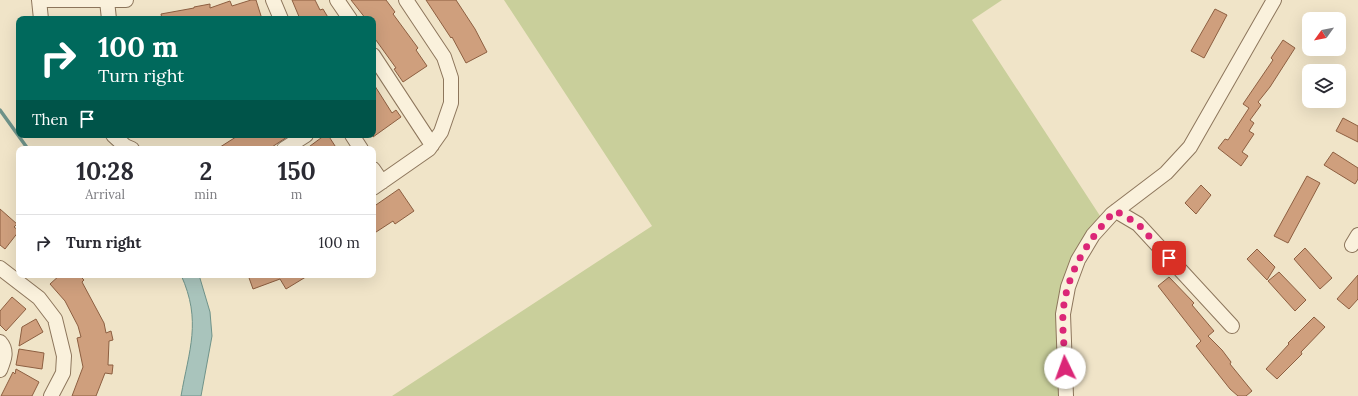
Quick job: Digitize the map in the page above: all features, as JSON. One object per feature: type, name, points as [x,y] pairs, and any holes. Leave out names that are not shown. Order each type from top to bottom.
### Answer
[{"type":"street","points":[[41,16],[39,0],[126,0]]},
{"type":"street","points":[[273,0],[280,16]]},
{"type":"street","points":[[338,0],[348,16]]},
{"type":"street","points":[[377,185],[429,149],[441,132],[451,103],[451,78],[444,57],[406,0]]},
{"type":"street","points":[[1066,396],[1063,314],[1068,287],[1078,260],[1093,235],[1116,211],[1166,173],[1190,147],[1274,0]]},
{"type":"street","points":[[107,1],[109,16]]},
{"type":"street","points":[[376,60],[432,145]]},
{"type":"street","points":[[116,138],[125,146]]},
{"type":"street","points":[[289,146],[301,138]]},
{"type":"street","points":[[1116,211],[1138,224],[1232,326]]},
{"type":"street","points":[[2,275],[22,284],[39,298],[55,319],[64,356],[63,373],[52,396]]},
{"type":"street","points":[[0,342],[3,346],[6,358],[0,370]]},
{"type":"green space","points":[[504,0],[1002,0],[972,20],[1104,222],[1067,291],[1071,396],[392,396],[652,226]]},
{"type":"water","points":[[182,278],[200,278],[210,312],[212,336],[201,396],[181,396],[192,336],[191,307]]},
{"type":"building","points":[[251,0],[256,0],[261,16],[161,16],[161,14],[210,4],[210,8],[230,1],[232,6]]},
{"type":"building","points":[[292,0],[315,0],[320,10],[323,9],[327,16],[299,16]]},
{"type":"building","points":[[351,0],[386,0],[395,12],[393,14],[418,48],[416,50],[427,66],[403,82],[394,69],[396,68],[376,40],[376,16],[364,16]]},
{"type":"building","points":[[426,0],[456,0],[475,29],[487,52],[466,63],[452,37],[451,38]]},
{"type":"building","points":[[1215,9],[1227,15],[1204,58],[1191,51]]},
{"type":"building","points":[[1283,40],[1295,48],[1270,87],[1258,102],[1261,105],[1250,120],[1254,123],[1249,131],[1254,134],[1242,152],[1248,156],[1241,166],[1218,148],[1225,139],[1228,140],[1249,108],[1243,104],[1273,60],[1271,58]]},
{"type":"building","points":[[376,88],[392,113],[396,110],[401,117],[376,135]]},
{"type":"building","points":[[1343,118],[1358,126],[1358,142],[1336,131]]},
{"type":"building","points":[[234,138],[286,138],[274,146],[222,146]]},
{"type":"building","points":[[321,138],[330,138],[335,146],[310,146]]},
{"type":"building","points":[[1333,152],[1358,168],[1358,179],[1355,184],[1324,165]]},
{"type":"building","points":[[1307,176],[1320,183],[1288,243],[1274,236]]},
{"type":"building","points":[[1201,185],[1211,195],[1196,214],[1185,203]]},
{"type":"building","points":[[399,189],[414,211],[395,224],[393,221],[376,232],[376,205]]},
{"type":"building","points":[[0,209],[16,223],[14,227],[16,229],[16,235],[5,249],[0,245]]},
{"type":"building","points":[[1305,248],[1332,278],[1320,289],[1294,259]]},
{"type":"building","points":[[1257,249],[1275,267],[1267,280],[1247,259]]},
{"type":"building","points":[[1279,272],[1306,300],[1295,311],[1268,281]]},
{"type":"building","points":[[1358,275],[1358,299],[1349,309],[1337,299]]},
{"type":"building","points":[[1169,277],[1194,303],[1192,305],[1214,331],[1208,336],[1222,350],[1231,362],[1230,364],[1252,391],[1246,396],[1238,396],[1230,389],[1196,346],[1201,341],[1158,286]]},
{"type":"building","points":[[57,278],[82,278],[84,280],[82,282],[104,323],[106,333],[111,331],[113,340],[109,341],[108,365],[113,365],[112,374],[105,373],[96,396],[72,396],[83,367],[77,338],[81,337],[78,326],[65,301],[50,284]]},
{"type":"building","points":[[249,278],[304,278],[286,289],[280,279],[253,289]]},
{"type":"building","points":[[12,297],[26,309],[6,331],[0,325],[0,311]]},
{"type":"building","points":[[1314,317],[1325,327],[1301,352],[1302,354],[1277,379],[1266,369],[1289,344],[1288,343]]},
{"type":"building","points":[[36,319],[43,332],[19,346],[22,327]]},
{"type":"building","points":[[19,349],[44,353],[42,369],[16,365]]},
{"type":"building","points":[[16,369],[39,382],[32,396],[1,396],[13,372],[15,374]]},
{"type":"waterway","points":[[0,110],[16,132]]},
{"type":"waterway","points":[[20,138],[26,146]]},
{"type":"route","points":[[1065,368],[1063,314],[1068,287],[1078,260],[1093,235],[1112,214],[1116,211],[1138,224],[1169,258]]}]
